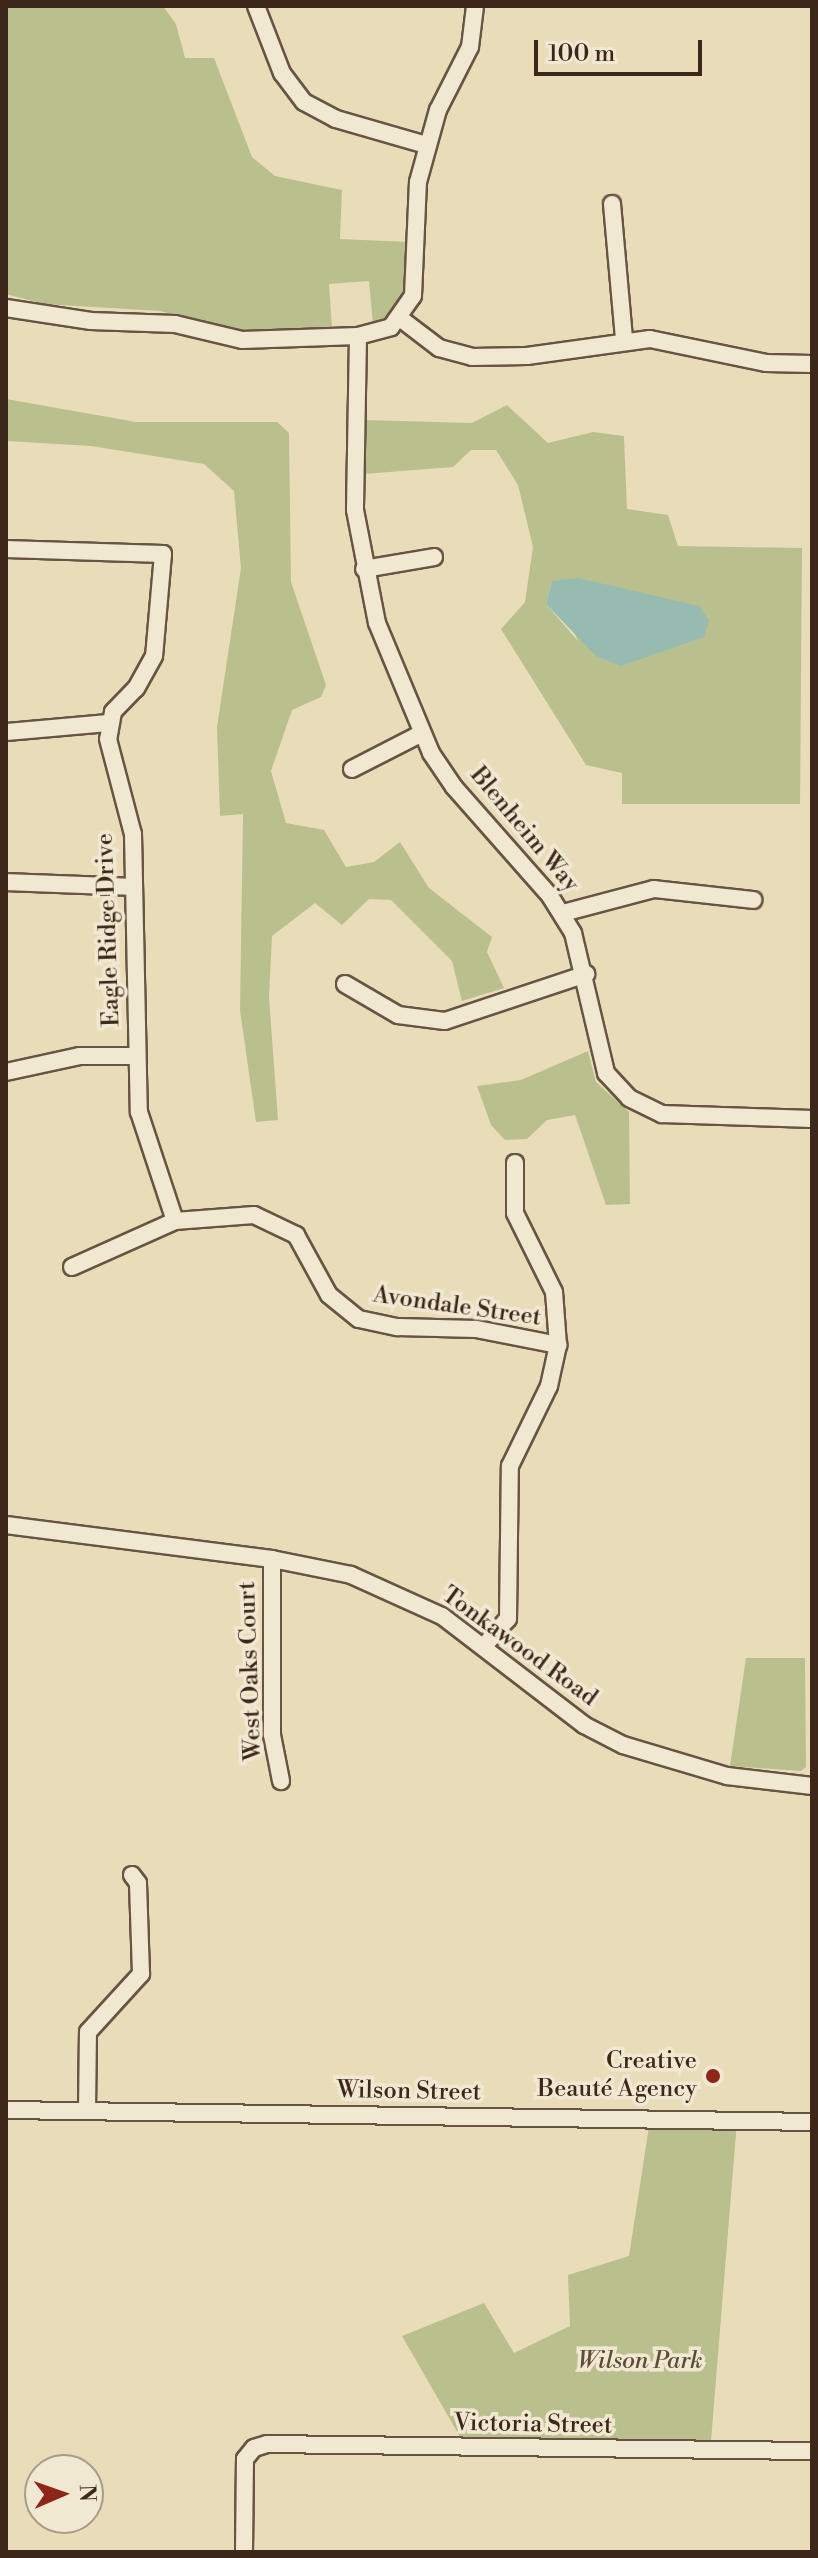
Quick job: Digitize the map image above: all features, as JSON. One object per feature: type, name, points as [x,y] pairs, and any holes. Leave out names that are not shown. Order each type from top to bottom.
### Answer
[{"type":"street","points":[[256,6],[282,73],[304,102],[336,119],[426,145]]},
{"type":"street","points":[[6,308],[78,320],[175,324],[242,340],[358,336],[377,333],[401,319],[413,296],[418,182],[426,145],[470,47],[475,6]]},
{"type":"street","points":[[612,204],[624,339]]},
{"type":"street","points":[[401,319],[439,348],[472,357],[527,356],[624,339],[676,344],[766,363],[812,364]]},
{"type":"street","name":"Blenheim Way","points":[[358,336],[355,510],[364,569],[377,623],[420,734],[454,787],[563,913],[586,974],[601,1060],[629,1098],[662,1114],[812,1119]]},
{"type":"street","points":[[6,549],[163,554],[154,656],[109,723],[6,732]]},
{"type":"street","points":[[364,569],[434,557]]},
{"type":"street","name":"Eagle Ridge Drive","points":[[109,723],[110,753],[133,834],[139,1112],[175,1221]]},
{"type":"street","points":[[352,769],[420,734]]},
{"type":"street","points":[[6,882],[134,887]]},
{"type":"street","points":[[563,913],[654,889],[753,900]]},
{"type":"street","points":[[345,984],[398,1015],[445,1021],[586,974]]},
{"type":"street","points":[[6,1072],[80,1056],[136,1056]]},
{"type":"street","points":[[485,1645],[508,1619],[510,1466],[549,1386],[558,1345],[554,1292],[515,1213],[515,1163]]},
{"type":"street","name":"Avondale Street","points":[[72,1267],[175,1221],[254,1215],[284,1225],[305,1248],[329,1295],[343,1309],[378,1325],[476,1329],[558,1345]]},
{"type":"street","name":"Tonkawood Road","points":[[6,1525],[272,1559],[351,1575],[399,1594],[485,1645],[584,1725],[623,1745],[727,1776],[812,1786]]},
{"type":"street","name":"West Oaks Court","points":[[272,1559],[271,1722],[281,1781]]},
{"type":"street","points":[[87,2111],[88,2032],[141,1974],[138,1883],[132,1875]]},
{"type":"street","name":"Wilson Street","points":[[6,2110],[812,2122]]},
{"type":"street","name":"Victoria Street","points":[[244,2552],[245,2459],[254,2448],[812,2451]]},
{"type":"green space","points":[[6,6],[163,6],[176,24],[185,58],[214,58],[252,157],[275,176],[342,190],[340,239],[409,242],[404,303],[386,321],[373,324],[369,281],[329,284],[332,328],[253,333],[160,311],[44,304],[6,294]]},
{"type":"green space","points":[[6,399],[136,422],[277,422],[289,433],[291,582],[326,685],[321,697],[292,710],[271,771],[286,823],[324,830],[346,867],[374,862],[400,842],[429,888],[492,937],[487,952],[504,988],[462,1001],[452,961],[391,900],[369,899],[342,925],[315,903],[272,936],[269,997],[278,1120],[256,1122],[240,1010],[243,814],[220,816],[217,727],[241,568],[234,491],[204,464],[91,446],[6,441]]},
{"type":"green space","points":[[507,405],[548,443],[593,432],[624,436],[627,509],[668,515],[678,546],[802,548],[800,804],[622,804],[622,773],[586,765],[501,629],[525,602],[533,547],[518,485],[496,450],[471,450],[453,467],[363,474],[365,420],[472,423]],"holes":[[[552,581],[578,641],[546,604]]]},
{"type":"green space","points":[[588,1051],[596,1082],[629,1112],[630,1204],[606,1205],[575,1115],[547,1120],[527,1139],[505,1140],[491,1125],[477,1086],[521,1080]]},
{"type":"green space","points":[[746,1658],[805,1658],[806,1767],[801,1771],[730,1766]]},
{"type":"green space","name":"Wilson Park","points":[[650,2120],[737,2121],[711,2441],[463,2442],[402,2336],[484,2303],[514,2353],[570,2326],[568,2275],[629,2256]]},
{"type":"water","points":[[578,578],[699,606],[709,620],[704,637],[621,666],[596,656],[546,604],[552,581]]},
{"type":"place","name":"Creative Beauté Agency","points":[[713,2076]]}]
